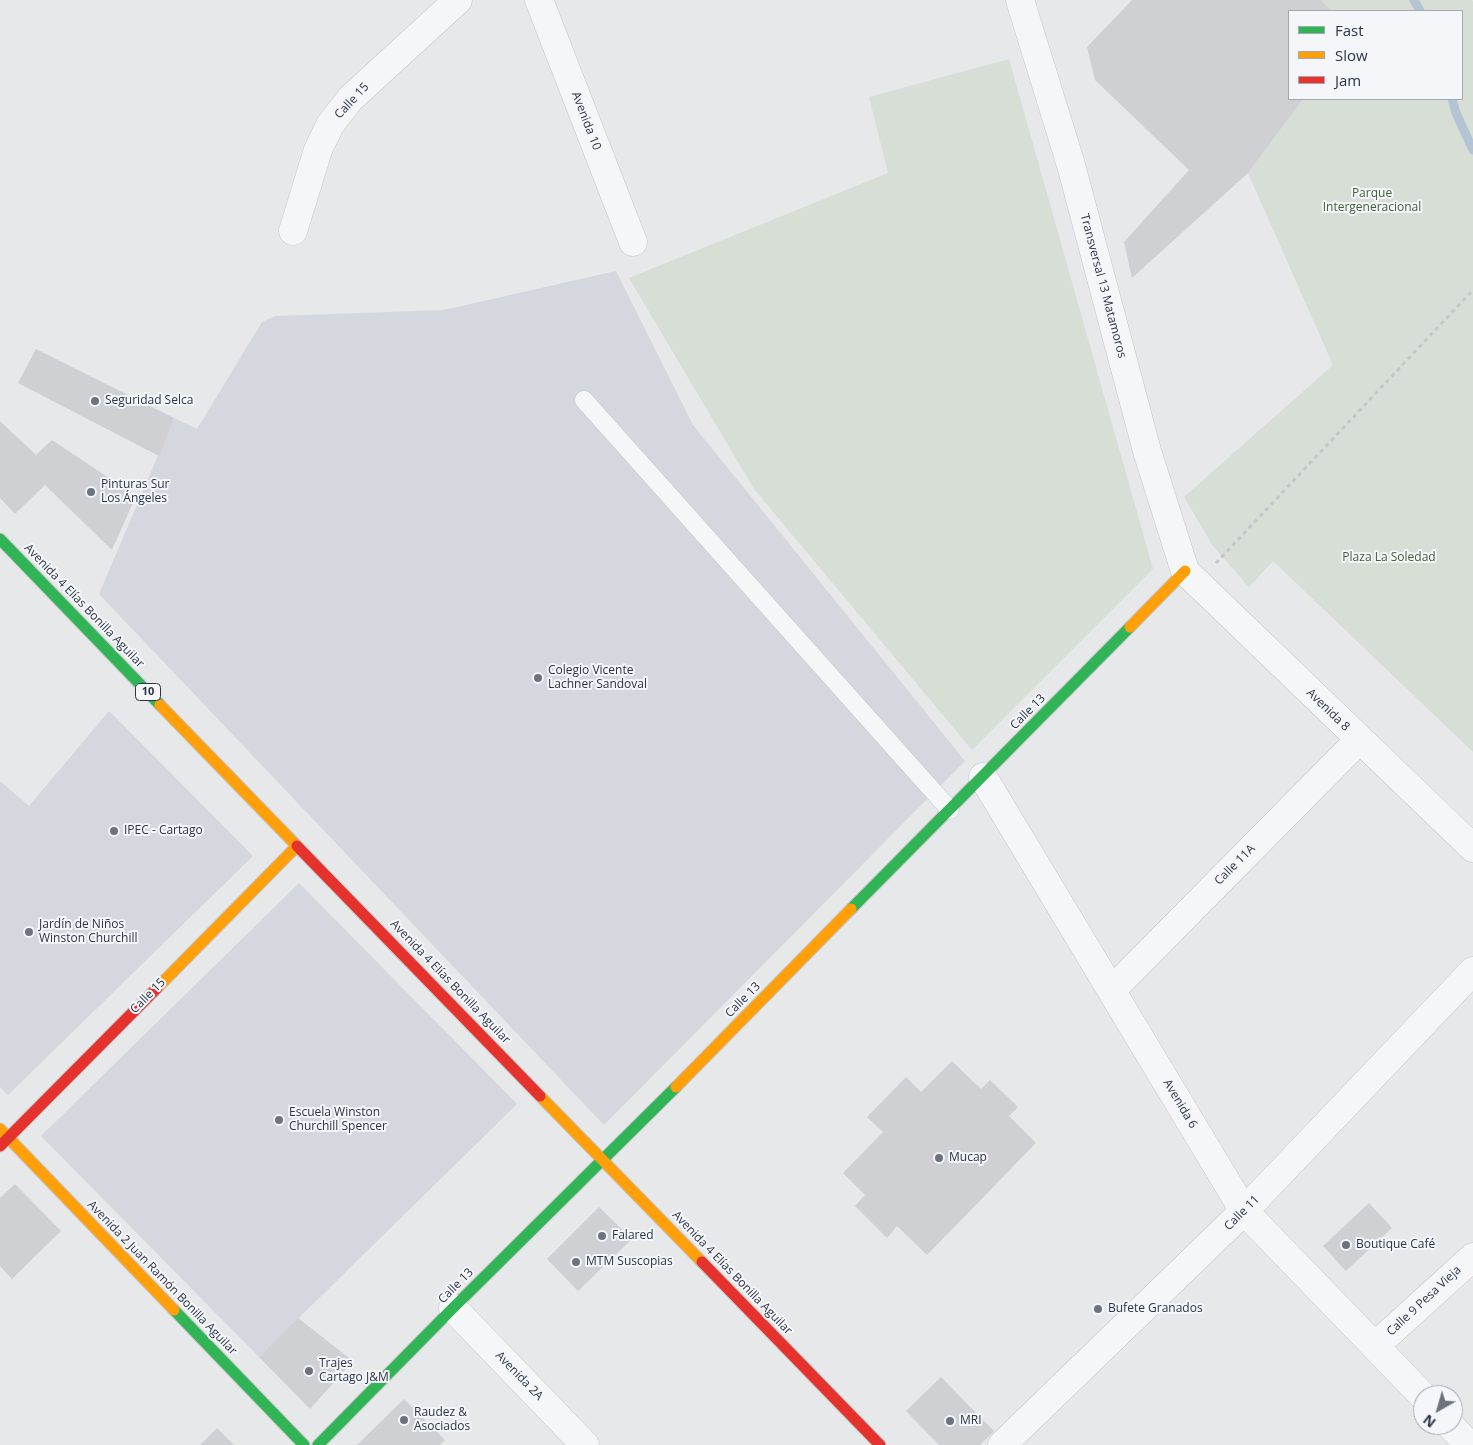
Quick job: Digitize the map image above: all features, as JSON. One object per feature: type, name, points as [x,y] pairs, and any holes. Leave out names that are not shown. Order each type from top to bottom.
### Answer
[{"type":"street","name":"Calle 15","points":[[294,231],[318,150],[330,125],[350,99],[458,0]]},
{"type":"street","name":"Avenida 10","points":[[539,0],[633,242]]},
{"type":"street","name":"Transversal 13 Matamoros","points":[[1020,0],[1071,165],[1146,450],[1191,577]]},
{"type":"street","name":"Avenida 4 Elías Bonilla Aguilar","points":[[0,539],[880,1445]]},
{"type":"street","name":"Avenida 8","points":[[1191,577],[1473,848]]},
{"type":"street","name":"Calle 13","points":[[318,1445],[453,1308],[604,1160],[983,777],[1191,577]]},
{"type":"street","name":"Calle 11A","points":[[1112,990],[1359,740]]},
{"type":"street","name":"Avenida 6","points":[[983,777],[1244,1211],[1413,1386]]},
{"type":"street","name":"Calle 15","points":[[3,1138],[297,846]]},
{"type":"street","name":"Calle 11","points":[[1002,1445],[1244,1211],[1473,971]]},
{"type":"street","name":"Avenida 2 Juan Ramón Bonilla Aguilar","points":[[3,1138],[304,1445]]},
{"type":"street","name":"Calle 9 Pesa Vieja","points":[[1375,1346],[1473,1257]]},
{"type":"street","name":"Avenida 2A","points":[[453,1308],[585,1445]]},
{"type":"street","points":[[1460,1435],[1469,1445]]},
{"type":"lane","points":[[584,400],[950,810]]},
{"type":"path","points":[[1191,577],[1473,290]]},
{"type":"shaded area","name":"Colegio Vicente Lachner Sandoval","points":[[616,271],[693,425],[965,761],[604,1125],[99,594],[174,418],[197,429],[262,322],[275,316],[444,310]]},
{"type":"shaded area","name":"IPEC - Cartago","points":[[109,711],[253,856],[8,1095],[0,1087],[0,781],[29,806]]},
{"type":"shaded area","name":"Escuela Winston Churchill Spencer","points":[[299,883],[517,1104],[259,1357],[41,1136]]},
{"type":"green space","name":"Parque Intergeneracional","points":[[1321,0],[1472,0],[1473,2],[1473,752],[1273,561],[1249,587],[1213,546],[1184,497],[1333,365],[1248,173],[1302,100],[1463,100],[1463,10],[1330,10]]},
{"type":"green space","points":[[1009,59],[1153,569],[972,750],[754,489],[629,278],[888,173],[869,97]]},
{"type":"building","points":[[1132,0],[1321,0],[1330,10],[1288,10],[1288,100],[1302,100],[1248,173],[1132,278],[1124,242],[1189,170],[1095,80],[1087,47]]},
{"type":"building","name":"Seguridad Selca","points":[[36,349],[174,418],[159,456],[18,383]]},
{"type":"building","name":"Pinturas Sur Los Ángeles","points":[[0,421],[36,455],[52,440],[136,496],[112,550],[45,485],[15,514],[0,498]]},
{"type":"building","name":"Mucap","points":[[952,1061],[981,1089],[990,1080],[1018,1107],[1009,1116],[1036,1143],[927,1255],[897,1226],[887,1238],[855,1206],[865,1195],[843,1173],[883,1132],[867,1117],[906,1077],[921,1092]]},
{"type":"building","points":[[15,1184],[61,1231],[12,1279],[0,1266],[0,1198]]},
{"type":"building","points":[[1369,1203],[1392,1228],[1346,1271],[1323,1246]]},
{"type":"building","points":[[599,1207],[632,1239],[578,1291],[547,1259]]},
{"type":"building","name":"Trajes Cartago J&M","points":[[298,1318],[353,1361],[310,1409],[259,1357]]},
{"type":"building","name":"MRI","points":[[941,1377],[994,1431],[980,1445],[939,1445],[906,1411]]},
{"type":"building","name":"Raudez & Asociados","points":[[404,1399],[445,1440],[440,1445],[357,1445]]},
{"type":"building","points":[[217,1428],[234,1445],[200,1445]]},
{"type":"waterway","points":[[1414,0],[1419,10]]},
{"type":"waterway","points":[[1452,100],[1456,113],[1473,150]]},
{"type":"traffic: fast","points":[[0,539],[160,705]]},
{"type":"traffic: fast","points":[[851,909],[1130,627]]},
{"type":"traffic: fast","points":[[318,1445],[676,1087]]},
{"type":"traffic: fast","points":[[174,1310],[304,1445]]},
{"type":"traffic: slow","points":[[1130,627],[1185,571]]},
{"type":"traffic: slow","points":[[157,988],[297,846],[160,705]]},
{"type":"traffic: slow","points":[[676,1087],[851,909]]},
{"type":"traffic: slow","points":[[540,1096],[702,1262]]},
{"type":"traffic: slow","points":[[0,1129],[174,1310]]},
{"type":"traffic: jam","points":[[297,846],[540,1096]]},
{"type":"traffic: jam","points":[[0,1146],[157,988]]},
{"type":"traffic: jam","points":[[702,1262],[880,1445]]},
{"type":"place","name":"Seguridad Selca","points":[[95,401]]},
{"type":"place","name":"Pinturas Sur Los Ángeles","points":[[91,492]]},
{"type":"place","name":"Colegio Vicente Lachner Sandoval","points":[[538,678]]},
{"type":"place","name":"IPEC - Cartago","points":[[114,831]]},
{"type":"place","name":"Jardín de Niños Winston Churchill","points":[[29,932]]},
{"type":"place","name":"Escuela Winston Churchill Spencer","points":[[279,1120]]},
{"type":"place","name":"Mucap","points":[[939,1158]]},
{"type":"place","name":"Falared","points":[[602,1236]]},
{"type":"place","name":"Boutique Café","points":[[1346,1245]]},
{"type":"place","name":"MTM Suscopias","points":[[576,1262]]},
{"type":"place","name":"Bufete Granados","points":[[1098,1309]]},
{"type":"place","name":"Trajes Cartago J&M","points":[[309,1371]]},
{"type":"place","name":"Raudez & Asociados","points":[[404,1420]]},
{"type":"place","name":"MRI","points":[[950,1421]]},
{"type":"park label","name":"Plaza La Soledad","points":[[1389,558]]}]
